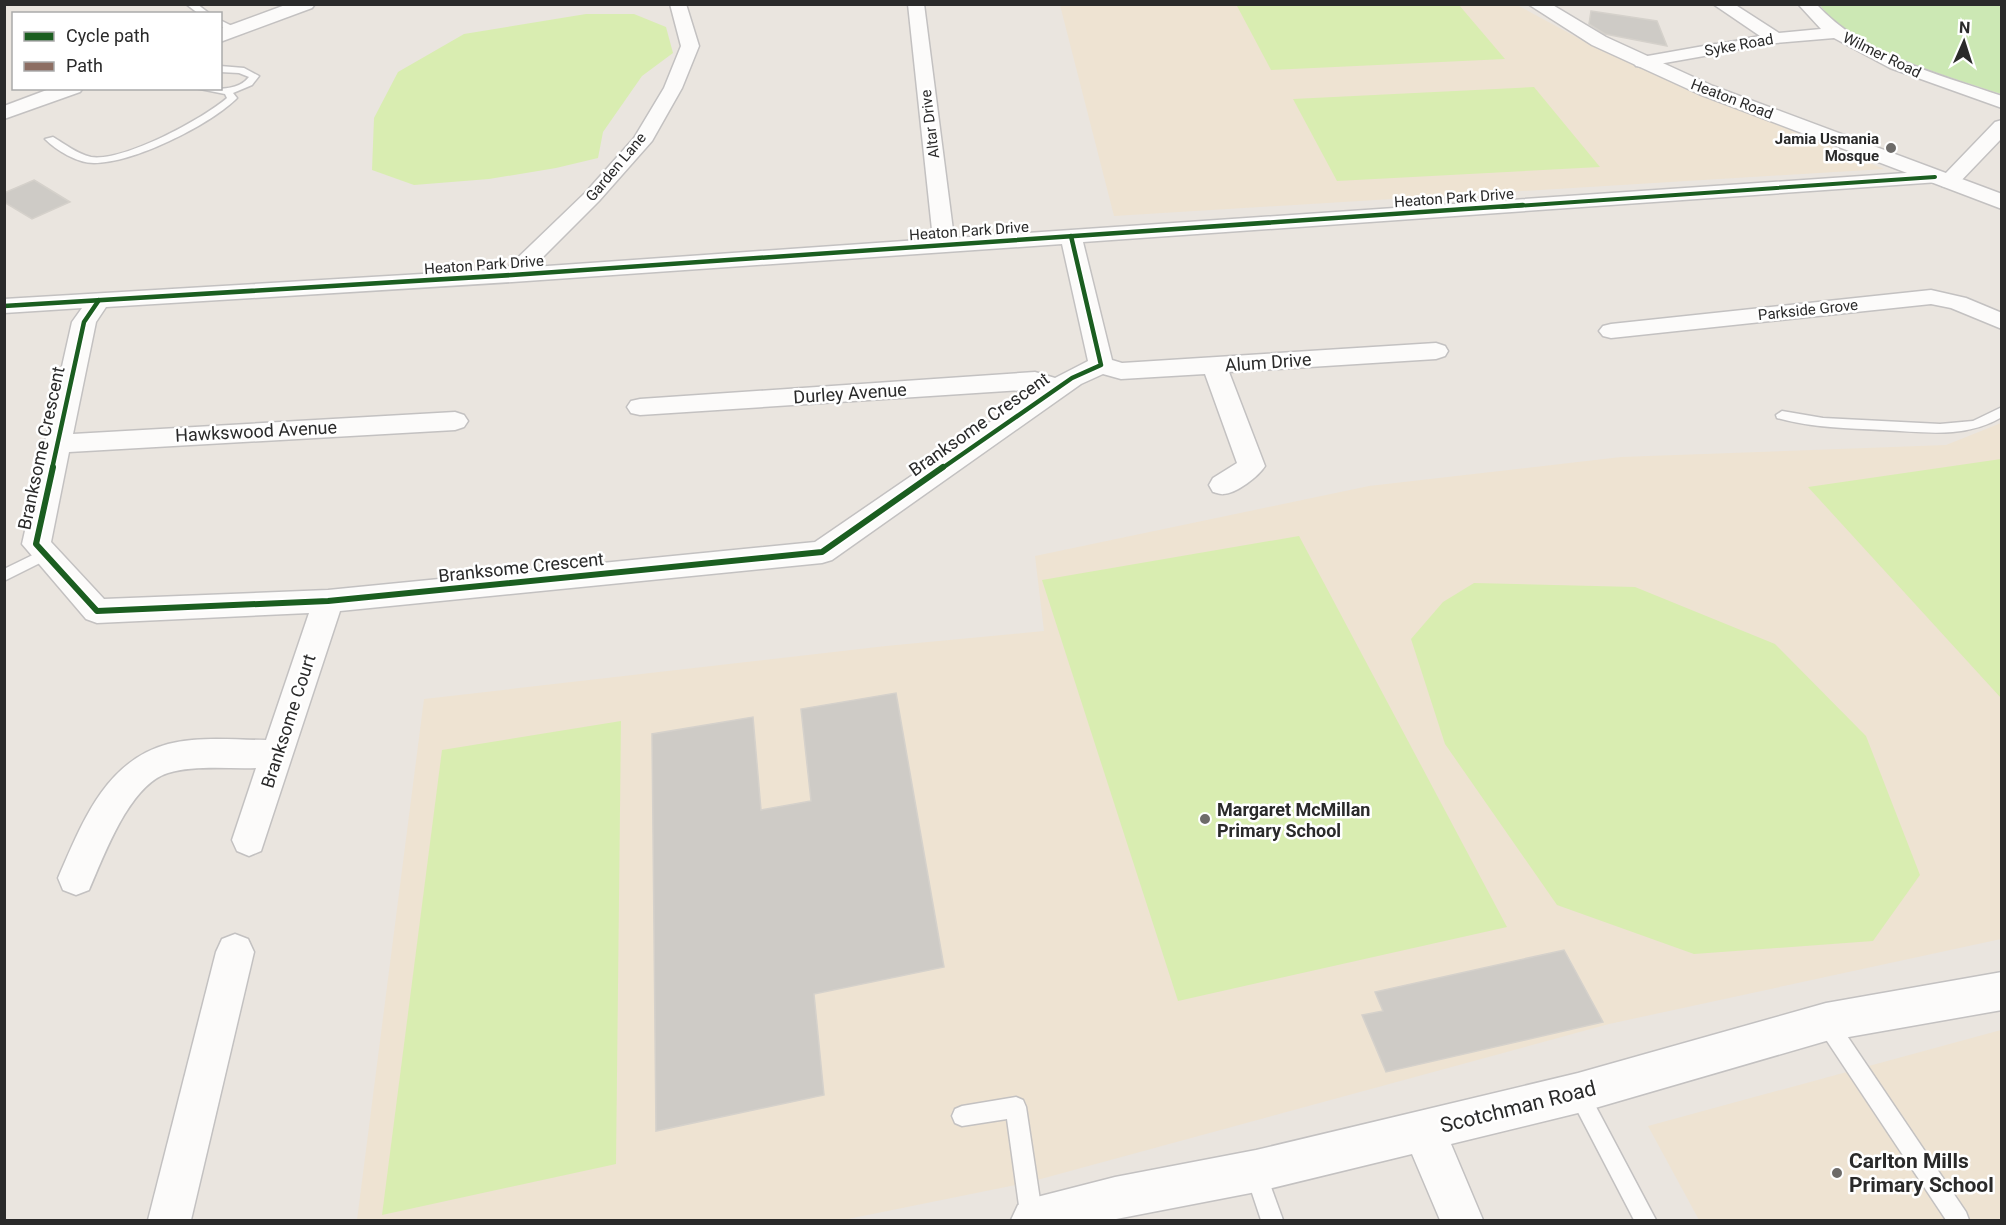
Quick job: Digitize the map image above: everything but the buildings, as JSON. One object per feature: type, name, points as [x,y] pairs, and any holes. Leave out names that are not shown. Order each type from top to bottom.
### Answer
[{"type":"street","points":[[225,30],[306,4]]},
{"type":"street","name":"Garden Lane","points":[[512,275],[592,197],[642,141],[673,88],[690,46],[678,4]]},
{"type":"street","name":"Altar Drive","points":[[916,4],[944,244]]},
{"type":"street","name":"Heaton Road","points":[[1537,4],[1642,62],[1706,90],[2001,202]]},
{"type":"street","points":[[1721,4],[1776,38]]},
{"type":"street","name":"Wilmer Road","points":[[1806,4],[1836,33],[1870,52],[1928,77],[2001,102]]},
{"type":"street","name":"Syke Road","points":[[1642,62],[1776,38],[1836,33]]},
{"type":"street","points":[[4,113],[67,90]]},
{"type":"street","points":[[1942,180],[2001,126]]},
{"type":"street","name":"Heaton Park Drive","points":[[4,306],[512,275],[944,244],[1942,180]]},
{"type":"street","points":[[1071,236],[1101,365]]},
{"type":"street","name":"Parkside Grove","points":[[1611,331],[1931,297],[1958,303],[2001,322]]},
{"type":"street","name":"Branksome Crescent","points":[[99,300],[84,322],[36,543],[97,611],[328,601],[822,552],[1058,387],[1101,365]]},
{"type":"street","name":"Alum Drive","points":[[1101,365],[1121,371],[1436,351]]},
{"type":"street","points":[[1214,365],[1251,466],[1223,485]]},
{"type":"street","name":"Durley Avenue","points":[[640,407],[1035,381],[1058,387]]},
{"type":"street","name":"Hawkswood Avenue","points":[[57,444],[455,421]]},
{"type":"street","name":"Branksome Court","points":[[249,840],[328,601]]},
{"type":"street","points":[[76,878],[115,800],[130,781],[150,766],[169,759],[277,754]]},
{"type":"street","points":[[169,1221],[236,952]]},
{"type":"street","name":"Scotchman Road","points":[[1032,1221],[1115,1198],[1256,1171],[1578,1093],[1826,1022],[2001,991]]},
{"type":"street","points":[[1424,1130],[1462,1221]]},
{"type":"lane","points":[[190,4],[203,12]]},
{"type":"lane","points":[[214,90],[228,92],[249,83],[254,76],[241,70],[222,69]]},
{"type":"lane","points":[[50,139],[84,159],[110,159],[200,121],[232,98],[228,92]]},
{"type":"lane","points":[[1782,415],[1821,422],[1938,428],[1967,427],[1986,421],[2001,411]]},
{"type":"lane","points":[[4,576],[45,554]]},
{"type":"lane","points":[[1826,1022],[1958,1221]]},
{"type":"lane","points":[[1578,1093],[1645,1221]]},
{"type":"lane","points":[[962,1116],[1016,1107],[1032,1221]]},
{"type":"lane","points":[[1256,1171],[1272,1221]]},
{"type":"shaded area","points":[[1060,5],[1517,5],[1602,51],[1884,169],[1114,216]]},
{"type":"shaded area","name":"Margaret McMillan Primary School","points":[[2001,423],[2001,939],[1609,1024],[1026,1183],[843,1220],[357,1220],[424,699],[886,646],[1044,631],[1035,556],[1369,486],[1621,457],[1946,445]]},
{"type":"shaded area","name":"Carlton Mills Primary School","points":[[2001,1030],[2001,1220],[1699,1220],[1648,1126]]},
{"type":"green space","points":[[1277,4],[1459,5],[1505,59],[1271,70],[1237,6]]},
{"type":"green space","points":[[1820,5],[2001,5],[2001,94],[1929,70],[1877,48],[1835,21]]},
{"type":"green space","points":[[586,14],[634,14],[666,27],[673,53],[642,76],[603,132],[598,158],[556,168],[489,179],[414,185],[372,170],[374,118],[398,72],[464,34]]},
{"type":"green space","points":[[1534,87],[1600,167],[1337,181],[1293,99]]},
{"type":"green space","points":[[2002,459],[2001,698],[1808,487]]},
{"type":"green space","points":[[1299,536],[1507,927],[1178,1001],[1042,580]]},
{"type":"green space","points":[[1474,583],[1635,587],[1775,644],[1866,736],[1920,875],[1873,941],[1694,954],[1557,905],[1445,744],[1411,639],[1443,602]]},
{"type":"green space","points":[[621,721],[616,1164],[382,1215],[442,750]]},
{"type":"marked path","points":[[1715,49],[1749,43]]},
{"type":"cycle path","points":[[4,306],[512,275],[1935,177]]},
{"type":"cycle path","points":[[99,300],[84,322],[36,544],[97,611],[328,601],[822,552],[1072,378],[1101,365],[1071,236]]},
{"type":"place","name":"Jamia Usmania Mosque","points":[[1891,148]]},
{"type":"place","name":"Margaret McMillan Primary School","points":[[1205,819]]},
{"type":"place","name":"Carlton Mills Primary School","points":[[1837,1173]]}]
